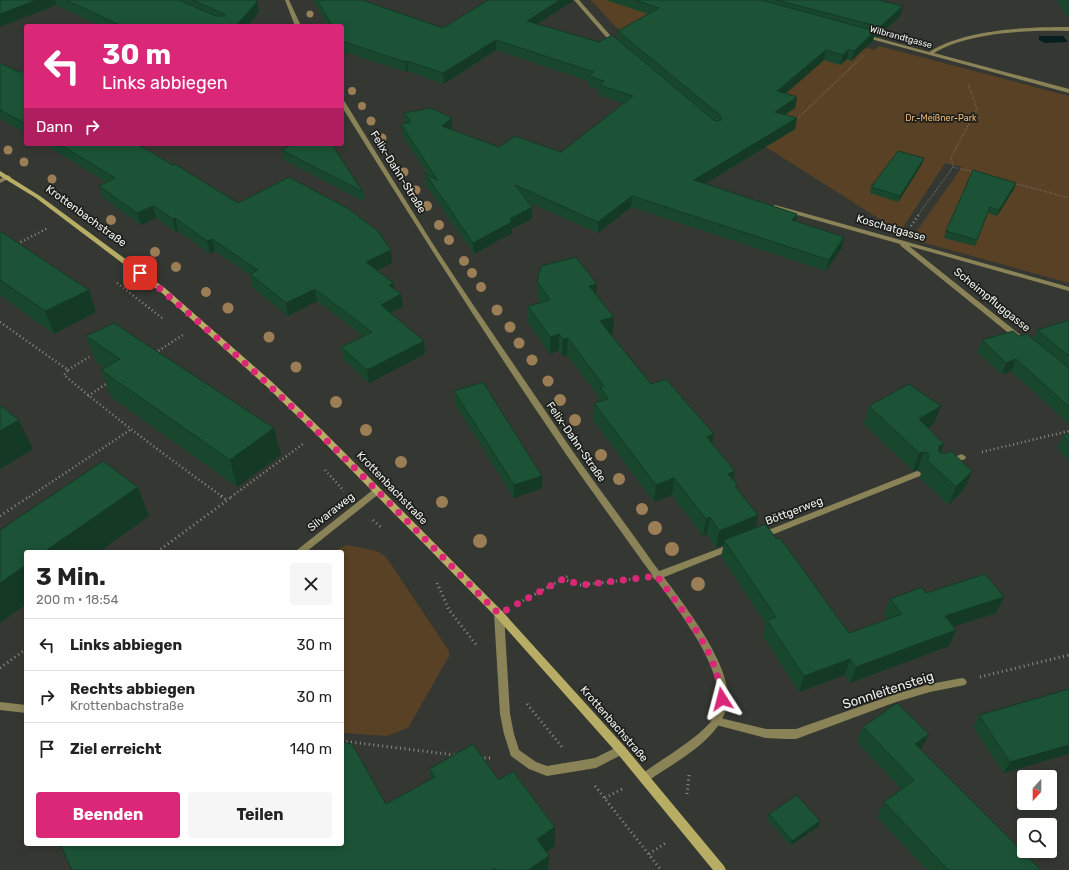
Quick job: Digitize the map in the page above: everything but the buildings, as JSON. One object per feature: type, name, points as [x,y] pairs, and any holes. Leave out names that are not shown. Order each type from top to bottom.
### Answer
[{"type":"main road","name":"Krottenbachstraße","points":[[0,173],[4,179],[67,219],[164,291],[269,384],[320,432],[499,614],[621,750],[720,870]]},
{"type":"street","points":[[287,0],[297,24]]},
{"type":"street","points":[[576,0],[623,51]]},
{"type":"street","points":[[930,54],[958,41],[985,35],[1025,30],[1069,29]]},
{"type":"street","name":"Wilbrandtgasse","points":[[856,34],[1069,91]]},
{"type":"street","name":"Felix-Dahn-Straße","points":[[344,105],[430,244],[536,403],[710,652],[717,670],[722,699],[716,721],[702,736],[644,778]]},
{"type":"street","name":"Koschatgasse","points":[[769,205],[1069,289]]},
{"type":"street","name":"Scheimpfluggasse","points":[[899,242],[1025,341]]},
{"type":"street","points":[[943,464],[962,457]]},
{"type":"street","name":"Böttgerweg","points":[[657,576],[917,474]]},
{"type":"street","name":"Silvaraweg","points":[[303,550],[377,491]]},
{"type":"street","points":[[499,614],[504,676],[505,714],[515,753],[533,766],[547,772],[596,764],[621,750]]},
{"type":"street","name":"Sonnleitensteig","points":[[716,721],[768,734],[783,736],[796,734],[896,698],[930,688],[962,682]]},
{"type":"street","points":[[0,706],[24,709]]},
{"type":"path","points":[[796,120],[878,40]]},
{"type":"path","points":[[899,242],[953,167],[951,158],[972,121],[977,109],[966,76]]},
{"type":"path","points":[[953,167],[975,173]]},
{"type":"path","points":[[1011,183],[1069,198]]},
{"type":"path","points":[[14,245],[67,219]]},
{"type":"path","points":[[0,322],[68,370]]},
{"type":"path","points":[[152,355],[200,324]]},
{"type":"path","points":[[89,357],[68,370],[64,375],[130,430],[227,500]]},
{"type":"path","points":[[88,396],[113,380]]},
{"type":"path","points":[[0,516],[130,430]]},
{"type":"path","points":[[962,457],[1069,431]]},
{"type":"path","points":[[160,550],[320,432]]},
{"type":"path","points":[[499,614],[570,575]]},
{"type":"path","points":[[563,579],[581,585],[657,576]]},
{"type":"path","points":[[0,668],[24,650]]},
{"type":"path","points":[[962,682],[1069,654]]},
{"type":"path","points":[[344,742],[463,756]]},
{"type":"path","points":[[477,758],[496,758],[515,753]]},
{"type":"path","points":[[649,854],[661,870]]},
{"type":"green space","name":"Dr.-Meißner-Park","points":[[591,0],[688,0],[875,50],[879,46],[1069,96],[1069,283],[911,239],[962,167],[945,163],[900,232],[717,116],[614,25]]},
{"type":"green space","points":[[347,545],[377,551],[386,557],[449,651],[449,656],[408,728],[387,736],[344,733],[344,550],[336,550]]},
{"type":"water","points":[[1039,36],[1063,36],[1068,42],[1045,43],[1039,40]]},
{"type":"route","points":[[140,273],[164,291],[279,393],[320,432],[499,614],[563,579],[581,585],[657,576],[710,652],[721,685],[722,699]]}]
